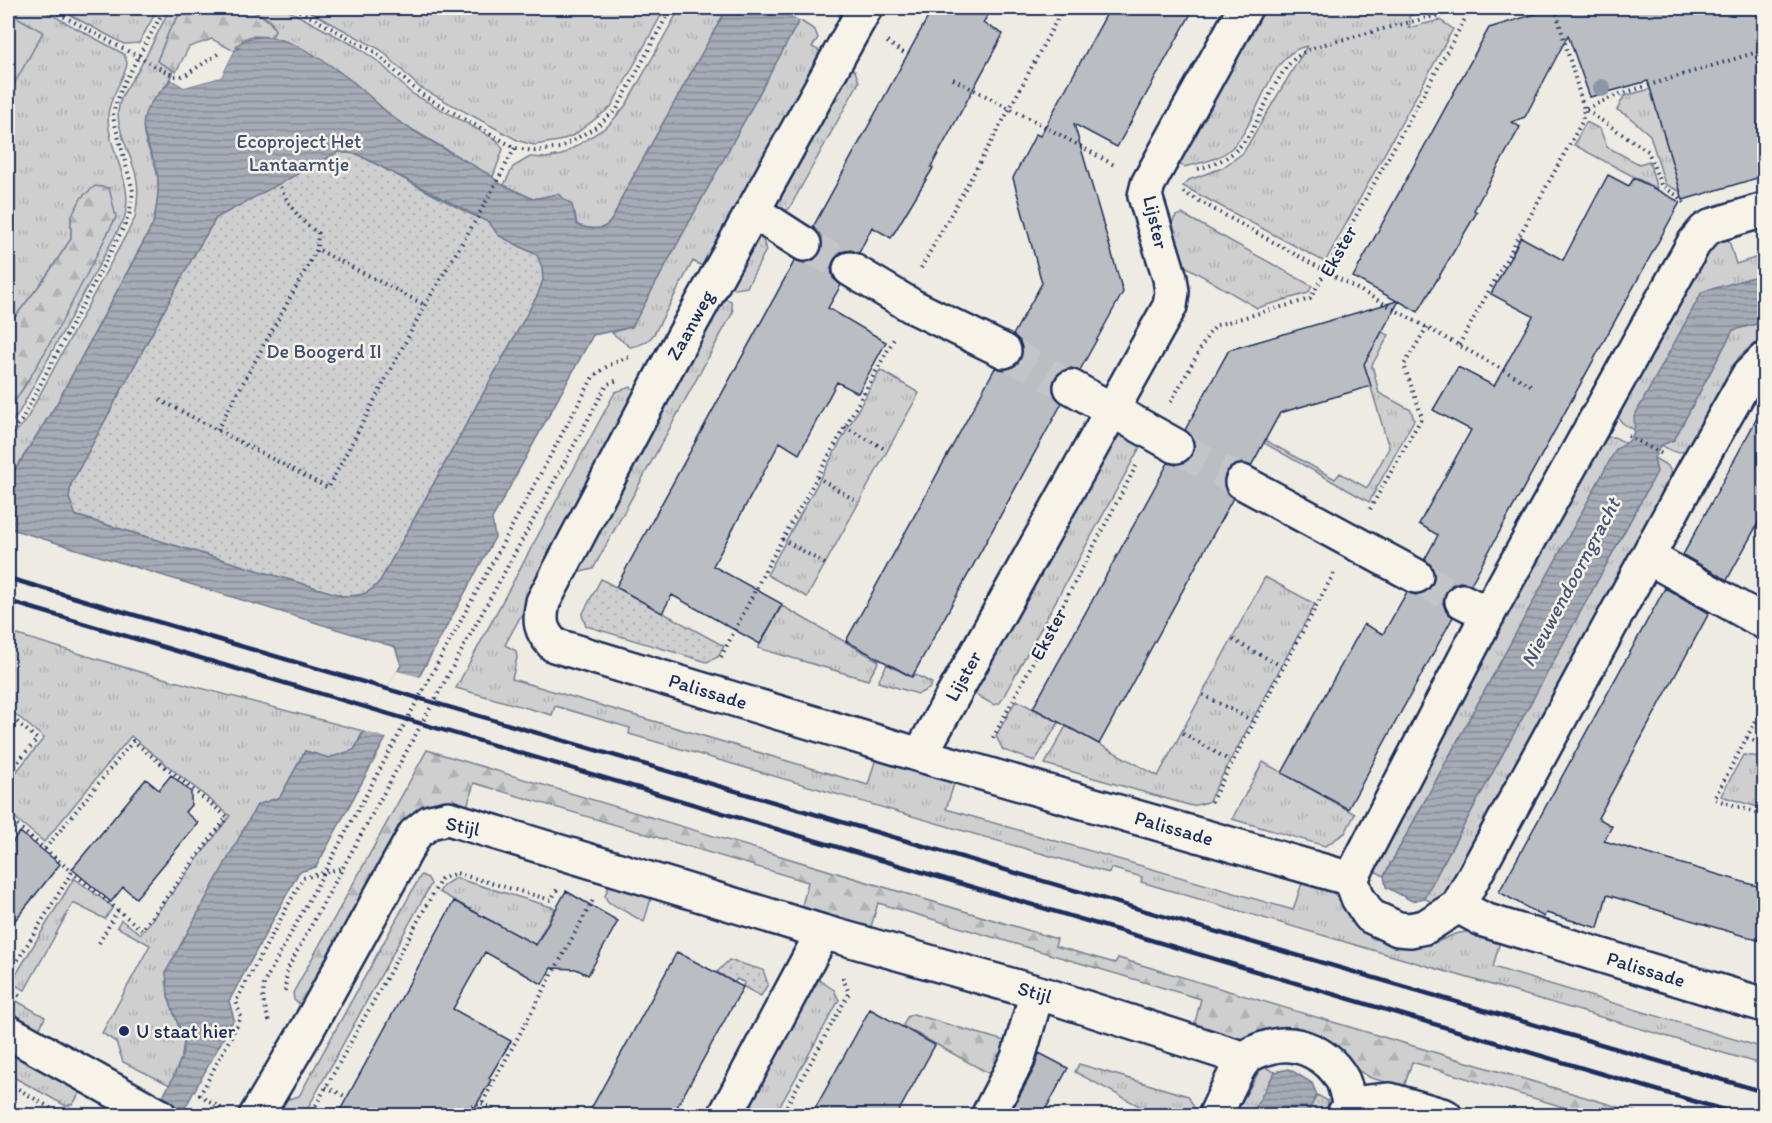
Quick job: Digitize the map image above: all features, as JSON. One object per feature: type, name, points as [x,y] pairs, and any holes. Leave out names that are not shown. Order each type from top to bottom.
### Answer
[{"type":"street","name":"Zaanweg","points":[[554,645],[544,635],[540,620],[543,602],[664,372],[865,8]]},
{"type":"street","name":"Lijster","points":[[920,755],[1170,306],[1172,292],[1170,278],[1145,196],[1158,184],[1245,8]]},
{"type":"street","points":[[1764,210],[1714,225],[1705,230],[1694,243],[1475,608],[1351,879],[1358,898],[1370,916],[1398,929],[1410,930],[1425,927],[1458,906],[1694,471],[1748,376],[1764,360]]},
{"type":"street","points":[[753,211],[804,244]]},
{"type":"street","points":[[850,269],[907,303],[1004,351]]},
{"type":"street","points":[[1071,387],[1165,440]]},
{"type":"street","points":[[1242,482],[1416,576]]},
{"type":"street","points":[[1648,557],[1764,622]]},
{"type":"street","name":"Palissade","points":[[554,645],[920,755],[1351,879]]},
{"type":"street","name":"Stijl","points":[[256,1116],[304,1035],[415,834],[430,822],[448,818],[824,932],[1037,993],[1245,1059]]},
{"type":"street","name":"Palissade","points":[[1458,906],[1484,920],[1764,1005]]},
{"type":"street","points":[[725,1116],[824,932]]},
{"type":"street","points":[[988,1116],[1018,1058],[1037,993]]},
{"type":"street","points":[[8,1032],[160,1116]]},
{"type":"street","points":[[1215,1116],[1245,1059],[1260,1050],[1281,1044],[1302,1046],[1316,1053],[1330,1065],[1343,1081],[1346,1110],[1390,1100],[1445,1116]]},
{"type":"path","points":[[48,8],[177,77],[184,76],[220,52]]},
{"type":"path","points":[[8,434],[21,421],[129,217],[133,191],[113,112],[122,87],[165,8]]},
{"type":"path","points":[[294,8],[375,52],[423,95],[515,148],[535,151],[560,148],[596,127],[617,109],[671,8]]},
{"type":"path","points":[[704,690],[1063,8]]},
{"type":"path","points":[[1158,184],[1227,159],[1237,151],[1247,139],[1277,80],[1288,65],[1302,53],[1363,34],[1470,8]]},
{"type":"path","name":"Ekster","points":[[976,771],[1165,440],[1208,335],[1217,325],[1310,299],[1470,8]]},
{"type":"path","points":[[1459,345],[1582,122],[1584,109],[1555,8]]},
{"type":"path","points":[[1584,109],[1620,93],[1764,50]]},
{"type":"path","points":[[953,79],[1326,272],[1534,387]]},
{"type":"path","points":[[1584,109],[1648,151],[1661,185],[1679,197],[1705,230]]},
{"type":"path","points":[[160,400],[328,488],[425,305],[477,218],[515,148]]},
{"type":"path","points":[[217,430],[317,249],[318,232],[293,212],[280,188]]},
{"type":"path","points":[[317,249],[425,305]]},
{"type":"path","points":[[1194,834],[1253,721],[1422,417],[1404,365],[1426,327]]},
{"type":"path","points":[[271,1026],[263,1000],[264,982],[322,873],[593,377],[614,362],[634,356]]},
{"type":"path","points":[[304,1035],[283,1011],[287,970],[603,392],[609,384],[622,378]]},
{"type":"path","points":[[845,426],[887,450]]},
{"type":"path","points":[[1630,437],[1659,452]]},
{"type":"path","points":[[817,477],[858,502]]},
{"type":"path","points":[[782,539],[825,564]]},
{"type":"path","points":[[1233,640],[1283,667]]},
{"type":"path","points":[[1203,695],[1253,721]]},
{"type":"path","points":[[1764,705],[1714,799],[1764,815]]},
{"type":"path","points":[[8,714],[37,739],[8,774]]},
{"type":"path","points":[[1182,733],[1232,762]]},
{"type":"path","points":[[1747,738],[1764,745]]},
{"type":"path","points":[[8,818],[72,872],[142,930],[227,817],[133,741],[45,849]]},
{"type":"path","points":[[443,1116],[482,1102],[609,867]]},
{"type":"path","points":[[216,1106],[200,1095],[241,1018],[236,1001],[303,878],[342,868]]},
{"type":"path","points":[[8,976],[72,872]]},
{"type":"path","points":[[310,1116],[441,879],[456,873],[552,900],[561,883]]},
{"type":"path","points":[[585,896],[593,900]]},
{"type":"path","points":[[99,944],[118,910]]},
{"type":"path","points":[[781,1116],[849,993],[824,932]]},
{"type":"path","points":[[8,1083],[64,1116]]},
{"type":"path","points":[[326,1087],[347,1098]]},
{"type":"path","points":[[482,1102],[506,1116]]},
{"type":"green space","points":[[222,7],[247,10],[268,20],[275,30],[272,37],[252,36],[243,39],[240,48],[234,51],[212,39],[189,47],[176,72],[157,61],[170,29],[184,8]]},
{"type":"green space","points":[[8,8],[39,8],[124,54],[126,68],[111,101],[108,115],[112,142],[124,180],[127,205],[124,219],[17,416],[8,427],[8,411],[59,326],[116,217],[71,217],[71,239],[45,278],[8,326]]},
{"type":"green space","points":[[57,8],[158,8],[139,43],[124,44]]},
{"type":"green space","points":[[170,8],[184,8],[170,29],[157,61],[173,70],[167,84],[149,108],[143,129],[156,168],[158,182],[153,224],[56,405],[13,473],[8,477],[8,440],[25,422],[135,218],[137,181],[119,124],[119,108],[122,96],[139,69]]},
{"type":"green space","points":[[248,8],[284,8],[357,47],[379,62],[411,93],[497,140],[503,149],[493,177],[396,120],[354,83],[310,53],[272,37],[275,30],[270,20]]},
{"type":"green space","points":[[303,8],[665,8],[611,107],[574,135],[559,141],[534,145],[519,141],[419,87],[381,50]]},
{"type":"green space","points":[[680,8],[727,8],[608,224],[596,229],[577,225],[575,213],[558,194],[533,199],[504,185],[513,167],[530,157],[546,158],[562,155],[608,126],[626,105]]},
{"type":"green space","points":[[1263,8],[1437,8],[1409,16],[1408,28],[1440,20],[1453,29],[1325,262],[1183,186],[1189,180],[1222,168],[1243,153],[1307,46],[1293,52],[1282,62],[1272,76],[1248,126],[1228,151],[1212,159],[1184,167],[1178,163]]},
{"type":"green space","points":[[8,12],[43,32],[8,95]]},
{"type":"green space","points":[[799,20],[815,30],[818,38],[812,47],[824,53],[706,268],[693,261],[654,334],[644,343],[630,347],[612,333],[632,326]]},
{"type":"green space","points":[[849,67],[855,71],[859,82],[789,209],[777,214],[772,210]]},
{"type":"green space","points":[[1651,89],[1681,192],[1665,184],[1650,135],[1628,116],[1617,110],[1624,96]]},
{"type":"green space","points":[[1586,122],[1600,129],[1607,147],[1639,164],[1649,161],[1657,189],[1574,145]]},
{"type":"green space","name":"De Boogerd II","points":[[337,152],[357,154],[490,223],[498,235],[537,255],[542,267],[543,280],[538,294],[380,581],[364,594],[343,596],[75,515],[69,498],[71,484],[216,218]]},
{"type":"green space","points":[[95,186],[109,188],[116,217],[52,340],[8,411],[8,326],[45,278],[71,239],[71,217],[82,197]]},
{"type":"green space","points":[[1182,214],[1312,286],[1308,293],[1257,308],[1185,266],[1180,262],[1167,230],[1176,216]]},
{"type":"green space","points":[[758,236],[763,240],[766,250],[747,287],[735,289],[730,286]]},
{"type":"green space","points":[[1724,237],[1729,241],[1736,264],[1764,255],[1764,274],[1702,293],[1636,431],[1621,421],[1618,411],[1709,246]]},
{"type":"green space","points":[[724,298],[731,301],[733,312],[593,569],[581,572],[575,569]]},
{"type":"green space","points":[[1764,322],[1764,339],[1752,345],[1739,357],[1687,449],[1677,452],[1661,445],[1674,440],[1733,330]]},
{"type":"green space","points":[[1382,332],[1389,335],[1372,365],[1379,393],[1411,410],[1414,420],[1369,502],[1264,443],[1265,440],[1335,479],[1340,473],[1367,488],[1389,448],[1364,364]]},
{"type":"green space","points":[[880,370],[919,393],[807,597],[767,575]]},
{"type":"green space","points":[[631,387],[637,392],[636,404],[505,645],[516,651],[517,658],[512,679],[868,785],[876,758],[955,781],[946,809],[1293,910],[1302,883],[1334,893],[1365,930],[1379,939],[1397,945],[1417,947],[1470,931],[1500,941],[1493,967],[1764,1048],[1764,1065],[1141,882],[1142,877],[1111,868],[1109,873],[629,734],[630,728],[555,706],[552,715],[456,688],[615,392]]},
{"type":"green space","points":[[1117,428],[1139,441],[1140,447],[1000,703],[994,705],[973,693]]},
{"type":"green space","points":[[1609,437],[1628,444],[1616,450],[1384,876],[1369,868],[1601,442]]},
{"type":"green space","points":[[1654,458],[1668,466],[1673,476],[1438,906],[1424,898],[1656,473]]},
{"type":"green space","points":[[1265,577],[1315,604],[1208,802],[1192,806],[1045,764],[1066,726],[1158,776]]},
{"type":"green space","points":[[601,579],[724,646],[718,657],[707,662],[586,626],[582,615]]},
{"type":"green space","points":[[782,606],[879,661],[868,680],[758,648]]},
{"type":"green space","points":[[8,632],[140,672],[363,731],[354,750],[329,758],[305,751],[280,797],[257,805],[166,972],[184,1042],[182,1056],[170,1085],[123,1062],[116,1042],[102,1033],[150,945],[117,927],[121,920],[141,934],[230,816],[131,736],[44,842],[8,812],[8,782],[44,738],[8,708]]},
{"type":"green space","points":[[887,664],[911,677],[914,674],[932,683],[929,689],[918,694],[878,682]]},
{"type":"green space","points":[[1016,700],[1059,722],[1035,761],[1003,750],[996,736]]},
{"type":"green space","points":[[427,750],[1057,939],[1055,946],[1115,963],[1118,958],[1645,1115],[1590,1115],[1412,1062],[1404,1087],[1371,1078],[1354,1068],[1325,1038],[1306,1030],[1280,1027],[1251,1037],[1235,1039],[1194,1026],[1201,999],[878,903],[870,930],[801,910],[808,882],[474,783],[466,810],[432,806],[417,810],[404,821],[300,1004],[294,1000],[293,993]]},
{"type":"green space","points":[[1743,755],[1760,757],[1761,777],[1764,783],[1764,809],[1721,796]]},
{"type":"green space","points":[[1263,762],[1355,814],[1345,833],[1325,846],[1232,819]]},
{"type":"green space","points":[[421,875],[428,878],[431,884],[304,1115],[291,1115],[275,1108],[278,1102],[299,1096]]},
{"type":"green space","points":[[74,878],[113,907],[105,919],[73,903],[25,990],[11,983]]},
{"type":"green space","points":[[455,878],[555,908],[535,945],[439,892],[444,885]]},
{"type":"green space","points":[[610,882],[652,895],[644,922],[608,902],[605,896]]},
{"type":"green space","points":[[729,960],[763,970],[768,984],[761,996],[742,986],[745,983],[737,979],[734,983],[717,972]]},
{"type":"green space","points":[[816,978],[834,990],[839,1000],[775,1115],[740,1116]]},
{"type":"green space","points":[[8,996],[45,1017],[38,1032],[8,1016]]},
{"type":"green space","points":[[913,1014],[1004,1041],[1010,1051],[995,1077],[903,1026],[907,1017]]},
{"type":"green space","points":[[8,1050],[81,1091],[73,1104],[66,1106],[8,1074]]},
{"type":"green space","points":[[1079,1064],[1188,1096],[1195,1109],[1192,1115],[1156,1115],[1075,1072]]},
{"type":"green space","points":[[1262,1066],[1275,1072],[1251,1115],[1234,1116]]},
{"type":"green space","points":[[1317,1095],[1328,1101],[1327,1110],[1324,1115],[1306,1116]]},
{"type":"water","points":[[727,8],[806,8],[632,327],[593,335],[492,519],[495,537],[316,867],[299,872],[229,1001],[234,1019],[181,1115],[153,1115],[174,1076],[182,1056],[184,1042],[168,996],[166,972],[257,805],[280,797],[305,751],[329,758],[354,750],[401,665],[395,647],[8,528],[8,477],[13,473],[56,405],[153,224],[158,185],[155,164],[144,133],[144,117],[147,109],[171,79],[184,87],[221,77],[234,51],[239,48],[236,46],[249,39],[264,37],[280,40],[313,54],[359,87],[398,121],[493,177],[497,182],[533,199],[558,194],[572,205],[577,225],[596,229],[608,224]],"holes":[[[338,152],[357,154],[490,223],[498,235],[537,255],[542,267],[543,280],[538,294],[380,581],[364,594],[343,596],[76,516],[69,498],[71,484],[216,218]]]},
{"type":"water","name":"Nieuwendoorngracht","points":[[1764,274],[1764,322],[1733,330],[1674,440],[1661,445],[1654,458],[1657,472],[1424,898],[1412,901],[1386,887],[1384,876],[1616,449],[1632,437],[1634,417],[1702,292]]},
{"type":"water","points":[[1289,1069],[1312,1083],[1317,1095],[1306,1115],[1251,1115],[1275,1072]]},
{"type":"pier","points":[[775,8],[809,8],[801,22]]},
{"type":"pier","points":[[232,49],[234,51],[221,77],[184,87],[171,79],[173,77],[184,84],[219,74]]},
{"type":"pier","points":[[397,671],[423,678],[390,739],[363,731]]},
{"type":"building","points":[[933,8],[992,8],[983,23],[1003,34],[931,167],[933,168],[891,238],[872,227],[859,253],[850,250],[841,252],[834,260],[831,268],[833,278],[841,285],[828,308],[886,342],[858,393],[837,382],[799,454],[780,442],[713,566],[782,604],[760,644],[672,595],[662,613],[616,587],[795,260],[804,263],[812,261],[820,254],[823,244],[821,236],[813,227]]},
{"type":"building","points":[[1110,8],[1194,8],[1117,147],[1074,124],[1123,292],[1080,370],[1071,368],[1062,371],[1054,378],[1052,387],[1055,396],[1062,403],[912,677],[846,641],[995,368],[1005,370],[1014,367],[1021,359],[1023,349],[1020,341],[1013,335],[1042,283],[1013,178],[1036,134],[1040,136]]},
{"type":"building","points":[[1555,8],[1764,8],[1764,176],[1683,200],[1648,81],[1590,97],[1568,35],[1525,117],[1512,122],[1520,127],[1474,210],[1477,212],[1418,312],[1399,301],[1364,364],[1371,386],[1280,413],[1251,466],[1241,463],[1233,466],[1226,473],[1223,483],[1226,492],[1233,498],[1099,744],[1033,708],[1168,463],[1177,465],[1193,455],[1195,446],[1192,437],[1185,430],[1229,350],[1397,301],[1353,277],[1489,28]]},
{"type":"building","points":[[1608,175],[1629,186],[1634,178],[1680,202],[1471,584],[1460,582],[1452,585],[1446,592],[1443,603],[1446,611],[1453,617],[1348,809],[1282,773],[1364,624],[1383,634],[1407,592],[1416,595],[1425,592],[1433,584],[1435,575],[1425,559],[1438,535],[1419,524],[1471,430],[1433,410],[1458,367],[1494,386],[1533,316],[1491,294],[1521,237],[1563,260]]},
{"type":"building","points":[[1764,405],[1764,512],[1727,580],[1683,555]]},
{"type":"building","points":[[1665,588],[1709,613],[1598,818],[1612,826],[1604,841],[1764,888],[1764,942],[1607,895],[1598,928],[1546,913],[1544,917],[1499,892]]},
{"type":"building","points":[[171,775],[191,792],[191,805],[185,812],[198,823],[136,898],[123,887],[111,902],[72,869],[146,779],[159,790]]},
{"type":"building","points":[[20,832],[60,864],[8,929],[8,848]]},
{"type":"building","points":[[566,891],[618,921],[588,975],[576,969],[551,968],[542,984],[485,952],[453,1009],[511,1041],[470,1116],[337,1116],[454,901],[536,945]]},
{"type":"building","points":[[677,952],[743,987],[672,1116],[587,1116]]},
{"type":"building","points":[[870,1009],[935,1045],[896,1116],[811,1116]]},
{"type":"building","points":[[1039,1053],[1068,1068],[1042,1116],[1027,1116],[1013,1108],[1035,1067]]},
{"type":"tunnel","points":[[804,244],[850,269]]},
{"type":"tunnel","points":[[1004,351],[1071,387]]},
{"type":"tunnel","points":[[1176,446],[1242,482]]},
{"type":"tunnel","points":[[1416,576],[1462,601]]},
{"type":"railway","points":[[8,578],[1764,1092]]},
{"type":"railway","points":[[8,601],[1744,1116]]},
{"type":"place","name":"U staat hier","points":[[124,1031]]},
{"type":"park label","name":"Ecoproject Het Lantaarntje","points":[[299,152]]}]
